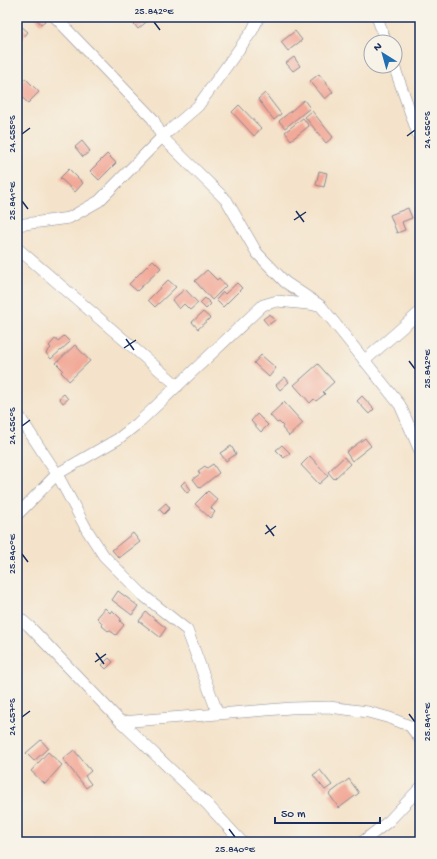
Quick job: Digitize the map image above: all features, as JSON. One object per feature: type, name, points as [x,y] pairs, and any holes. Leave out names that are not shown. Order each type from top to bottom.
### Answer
[{"type":"street","points":[[55,17],[153,119],[162,138],[227,201],[257,253],[285,282],[320,306],[400,405],[420,451]]},
{"type":"street","points":[[17,225],[69,218],[99,201],[162,138],[198,106],[252,31],[259,17]]},
{"type":"street","points":[[377,17],[383,34]]},
{"type":"street","points":[[397,74],[420,140]]},
{"type":"street","points":[[17,248],[178,386]]},
{"type":"street","points":[[17,515],[57,474],[118,439],[137,424],[263,305],[277,301],[320,306]]},
{"type":"street","points":[[364,361],[420,312]]},
{"type":"street","points":[[17,413],[57,474],[87,530],[104,556],[144,596],[187,630],[218,714]]},
{"type":"street","points":[[17,616],[30,626],[121,722],[207,804],[242,842]]},
{"type":"street","points":[[121,722],[291,708],[329,707],[368,712],[415,726],[420,739]]},
{"type":"street","points":[[362,842],[389,821],[420,788]]},
{"type":"building","points":[[35,17],[43,17],[45,21],[41,24]]},
{"type":"building","points":[[135,17],[152,17],[138,29],[131,20]]},
{"type":"building","points":[[21,26],[28,32],[17,45],[17,31]]},
{"type":"building","points":[[295,31],[302,40],[288,51],[281,42]]},
{"type":"building","points":[[294,57],[300,66],[293,71],[286,63]]},
{"type":"building","points":[[319,74],[333,92],[325,99],[310,81]]},
{"type":"building","points":[[25,78],[39,92],[28,103],[17,93],[17,87]]},
{"type":"building","points":[[265,93],[281,114],[274,120],[258,99]]},
{"type":"building","points":[[304,100],[310,108],[285,128],[279,121]]},
{"type":"building","points":[[239,105],[261,128],[254,136],[232,112]]},
{"type":"building","points":[[312,111],[333,137],[326,143],[305,117]]},
{"type":"building","points":[[303,118],[309,126],[291,140],[285,132]]},
{"type":"building","points":[[82,141],[90,151],[83,157],[75,147]]},
{"type":"building","points":[[107,154],[116,163],[99,180],[90,171]]},
{"type":"building","points":[[69,169],[83,183],[75,192],[60,178]]},
{"type":"building","points":[[319,171],[327,173],[324,187],[316,185]]},
{"type":"building","points":[[408,208],[412,218],[402,222],[405,230],[397,233],[390,215]]},
{"type":"building","points":[[153,260],[161,268],[137,291],[129,284]]},
{"type":"building","points":[[207,270],[217,280],[219,278],[226,286],[212,300],[195,281]]},
{"type":"building","points":[[168,280],[176,287],[155,307],[148,300]]},
{"type":"building","points":[[237,283],[242,288],[223,307],[216,300],[223,292],[225,294]]},
{"type":"building","points":[[185,289],[198,303],[190,310],[184,304],[179,309],[172,300]]},
{"type":"building","points":[[205,298],[211,304],[206,309],[200,303]]},
{"type":"building","points":[[203,312],[210,318],[198,329],[192,322]]},
{"type":"building","points":[[270,314],[275,320],[268,325],[263,319]]},
{"type":"building","points":[[64,336],[70,342],[51,359],[46,353],[51,348],[49,346],[55,339],[58,341]]},
{"type":"building","points":[[75,345],[90,361],[69,381],[61,372],[63,370],[56,363]]},
{"type":"building","points":[[261,355],[276,368],[269,377],[254,363]]},
{"type":"building","points":[[318,364],[334,382],[323,392],[325,394],[316,401],[314,399],[310,403],[294,385]]},
{"type":"building","points":[[285,377],[289,382],[280,390],[276,385]]},
{"type":"building","points":[[64,394],[68,399],[63,403],[59,398]]},
{"type":"building","points":[[362,396],[374,409],[369,414],[357,401]]},
{"type":"building","points":[[284,402],[303,423],[289,436],[282,428],[283,426],[279,422],[277,423],[270,415]]},
{"type":"building","points":[[257,414],[268,425],[261,432],[251,421]]},
{"type":"building","points":[[365,438],[371,446],[352,461],[346,452]]},
{"type":"building","points":[[282,445],[290,453],[284,458],[276,450]]},
{"type":"building","points":[[231,446],[236,454],[226,461],[220,453]]},
{"type":"building","points":[[310,456],[328,476],[319,484],[301,465]]},
{"type":"building","points":[[344,457],[350,464],[334,479],[328,472]]},
{"type":"building","points":[[213,464],[219,473],[200,488],[193,479],[200,474],[198,471],[205,466],[207,468]]},
{"type":"building","points":[[185,481],[191,490],[187,493],[181,485]]},
{"type":"building","points":[[208,491],[218,500],[211,508],[215,512],[210,518],[195,504]]},
{"type":"building","points":[[166,503],[170,508],[164,514],[159,509]]},
{"type":"building","points":[[133,533],[140,542],[119,558],[112,550]]},
{"type":"building","points":[[118,591],[138,606],[132,615],[112,600]]},
{"type":"building","points":[[105,608],[110,613],[112,610],[121,619],[120,621],[124,625],[116,635],[101,625],[102,623],[97,618]]},
{"type":"building","points":[[146,612],[166,628],[160,637],[139,621]]},
{"type":"building","points":[[109,658],[113,662],[106,669],[102,665]]},
{"type":"building","points":[[41,740],[48,748],[34,761],[26,753]]},
{"type":"building","points":[[74,750],[91,771],[85,776],[91,784],[86,788],[63,759]]},
{"type":"building","points":[[48,752],[62,765],[45,784],[31,771]]},
{"type":"building","points":[[320,770],[332,785],[325,790],[313,775]]},
{"type":"building","points":[[349,779],[359,793],[339,808],[329,794]]}]
